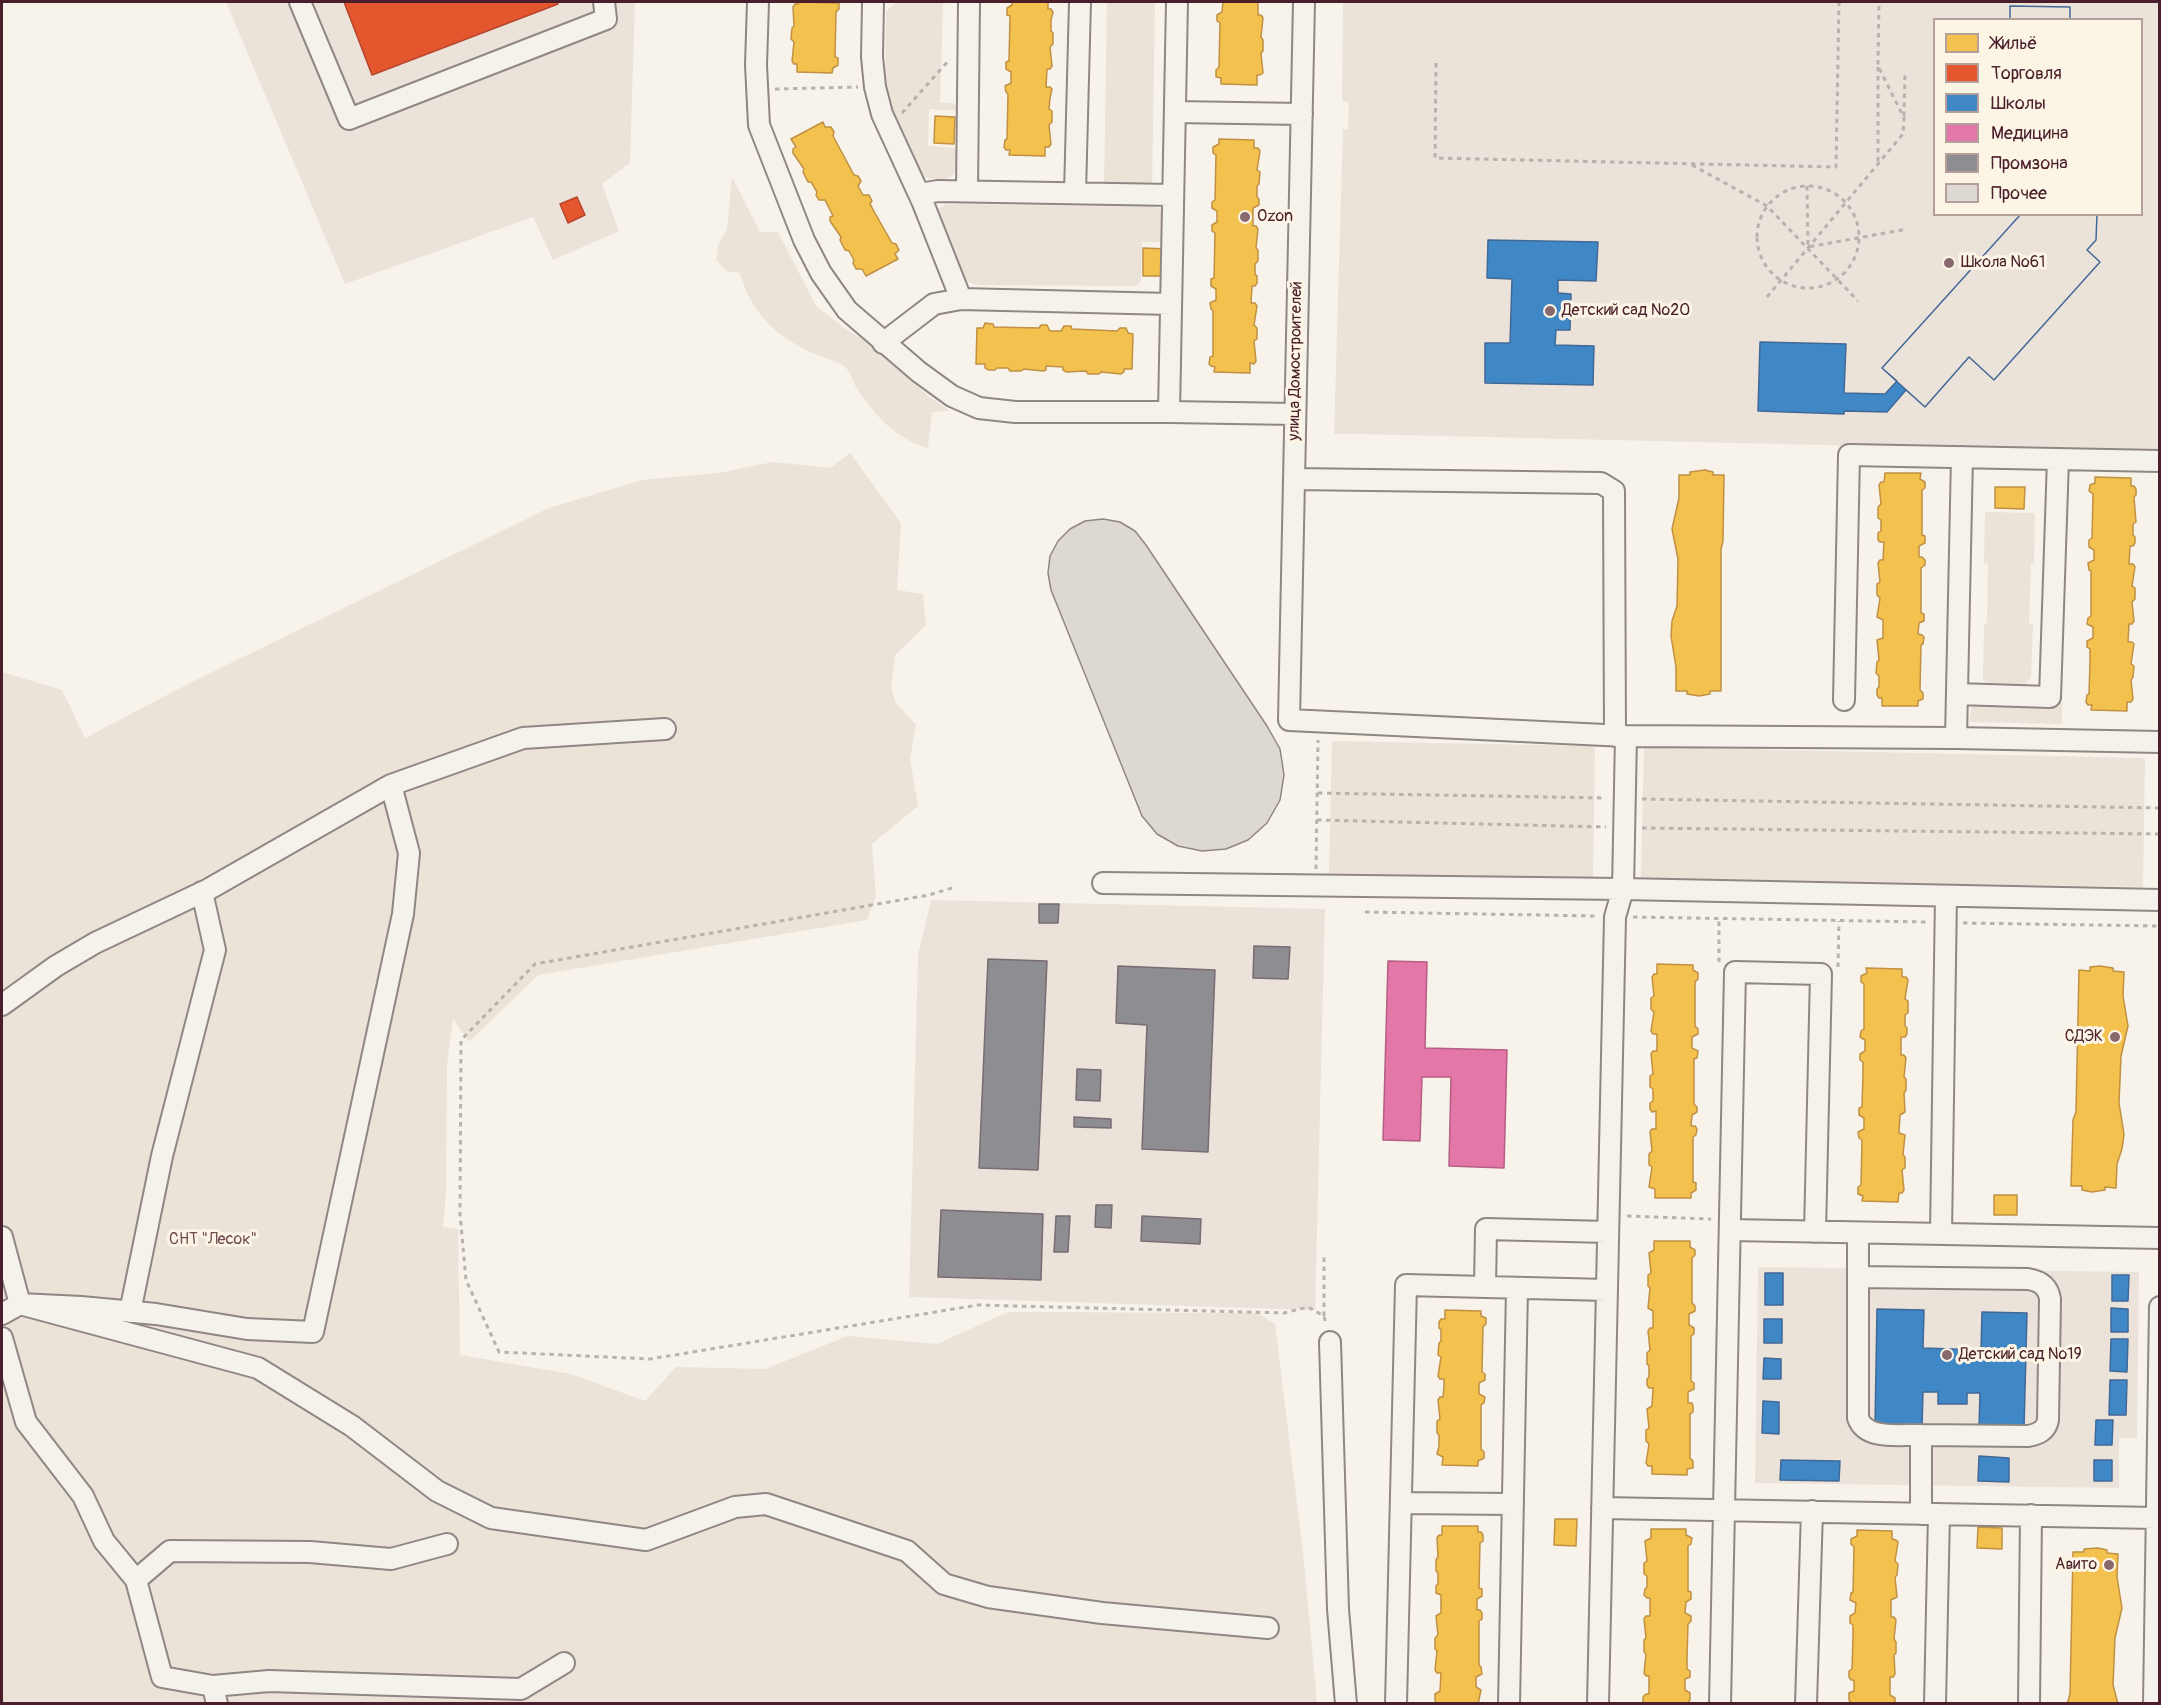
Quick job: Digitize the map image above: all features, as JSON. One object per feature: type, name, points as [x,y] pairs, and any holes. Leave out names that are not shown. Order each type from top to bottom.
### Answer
[{"type":"street","points":[[300,2],[348,119],[606,19],[604,2]]},
{"type":"street","points":[[758,2],[756,65],[759,125],[804,240],[821,273],[847,310],[919,372],[952,396],[979,408],[1015,412],[1295,414]]},
{"type":"street","points":[[873,2],[872,57],[875,87],[882,114],[919,194],[961,299]]},
{"type":"street","points":[[967,191],[969,2]]},
{"type":"street","points":[[1075,193],[1080,2]]},
{"type":"street","points":[[1169,412],[1177,2]]},
{"type":"street","name":"улица Домостроителей","points":[[1304,2],[1289,720],[1319,720]]},
{"type":"street","points":[[1175,112],[1302,114]]},
{"type":"street","points":[[919,194],[938,190],[1173,195]]},
{"type":"street","points":[[884,343],[934,304],[961,299],[1171,304]]},
{"type":"street","points":[[1844,700],[1849,455],[2160,461]]},
{"type":"street","points":[[1956,738],[1962,457]]},
{"type":"street","points":[[1957,694],[2050,697],[2058,459]]},
{"type":"street","points":[[1294,479],[1601,483],[1614,491],[1625,827],[1623,889],[1614,917],[1598,1704]]},
{"type":"street","points":[[1319,720],[1621,736],[2160,742]]},
{"type":"street","points":[[2,1005],[56,966],[95,944],[202,892],[391,785],[523,738],[665,729]]},
{"type":"street","points":[[2,1314],[20,1304],[81,1307],[130,1311],[247,1329],[313,1332],[403,914],[409,853],[391,785]]},
{"type":"street","points":[[1103,883],[1623,889],[2160,900]]},
{"type":"street","points":[[130,1311],[162,1156],[215,950],[202,892]]},
{"type":"street","points":[[1941,1234],[1946,896]]},
{"type":"street","points":[[1720,1704],[1736,972],[1821,974],[1815,1232]]},
{"type":"street","points":[[1485,1287],[1486,1229],[1608,1224]]},
{"type":"street","points":[[1730,1225],[1815,1232],[2160,1238]]},
{"type":"street","points":[[1858,1233],[1858,1277],[1858,1418],[1860,1424],[1870,1432],[1922,1435],[2028,1436],[2041,1432],[2045,1428],[2048,1420],[2050,1299],[2048,1290],[2040,1282],[2028,1279],[1858,1277]]},
{"type":"street","points":[[2,1237],[20,1304]]},
{"type":"street","points":[[1396,1704],[1406,1285],[1606,1290]]},
{"type":"street","points":[[1509,1704],[1517,1288]]},
{"type":"street","points":[[20,1304],[258,1368],[352,1426],[437,1491],[491,1518],[646,1540],[735,1507],[766,1504],[907,1551],[944,1584],[988,1597],[1102,1613],[1268,1628]]},
{"type":"street","points":[[2154,1704],[2160,1307]]},
{"type":"street","points":[[2,1338],[26,1422],[82,1496],[104,1541],[136,1580],[162,1677],[215,1695],[268,1681],[521,1689],[564,1663]]},
{"type":"street","points":[[1330,1342],[1338,1609],[1346,1704]]},
{"type":"street","points":[[1922,1435],[1930,1514],[1935,1704]]},
{"type":"street","points":[[1401,1503],[1513,1504]]},
{"type":"street","points":[[1602,1508],[2156,1518]]},
{"type":"street","points":[[1806,1704],[1812,1511]]},
{"type":"street","points":[[2029,1704],[2031,1515]]},
{"type":"street","points":[[136,1580],[170,1551],[310,1552],[391,1559],[447,1544]]},
{"type":"path","points":[[1436,63],[1435,158],[1836,167],[1839,2]]},
{"type":"path","points":[[1878,165],[1880,2]]},
{"type":"path","points":[[888,128],[969,38]]},
{"type":"path","points":[[1878,66],[1904,118]]},
{"type":"path","points":[[1767,297],[1903,134],[1905,73]]},
{"type":"path","points":[[757,90],[875,87]]},
{"type":"path","points":[[1690,164],[1767,206],[1858,300]]},
{"type":"path","points":[[1807,186],[1808,248]]},
{"type":"path","points":[[1807,186],[1824,189],[1837,195],[1845,203],[1857,223],[1858,238],[1852,263],[1838,279],[1807,288],[1792,286],[1780,281],[1764,262],[1758,242],[1762,215],[1767,206],[1787,191],[1807,186]]},
{"type":"path","points":[[1808,248],[1907,229]]},
{"type":"path","points":[[1316,886],[1319,720]]},
{"type":"path","points":[[1318,793],[2160,808]]},
{"type":"path","points":[[1317,820],[1625,827],[2160,834]]},
{"type":"path","points":[[952,888],[929,895],[535,964],[461,1040],[460,1214],[466,1280],[499,1352],[650,1359],[978,1305],[1284,1313],[1308,1307],[1324,1316]]},
{"type":"path","points":[[1365,912],[2160,926]]},
{"type":"path","points":[[1719,919],[1719,972],[1736,972]]},
{"type":"path","points":[[1821,974],[1838,974],[1839,921]]},
{"type":"path","points":[[1608,1224],[1730,1225]]},
{"type":"path","points":[[1324,1256],[1324,1316],[1330,1342]]},
{"type":"shaded area","points":[[226,2],[635,2],[630,163],[602,184],[619,231],[553,260],[533,217],[345,284]]},
{"type":"shaded area","name":"Школа №61","points":[[1370,2],[2159,2],[2158,453],[1359,434]]},
{"type":"shaded area","points":[[2,672],[62,690],[85,738],[2,793]]},
{"type":"shaded area","points":[[931,900],[1325,909],[1315,1310],[909,1297],[918,955]]},
{"type":"shaded area","name":"Детский сад №19","points":[[1758,1267],[2139,1272],[2137,1438],[2119,1438],[2119,1488],[1755,1483]]},
{"type":"green space","points":[[897,2],[943,2],[940,103],[954,103],[958,111],[929,109],[928,146],[957,148],[956,170],[948,178],[932,179],[919,174],[885,101],[886,11]]},
{"type":"green space","points":[[1107,2],[1155,2],[1152,190],[1104,189]]},
{"type":"green space","points":[[1343,2],[1370,2],[1359,434],[1334,434],[1343,129],[1348,129],[1349,102],[1342,101]]},
{"type":"green space","points":[[1578,6],[1756,10],[1754,124],[1576,120]]},
{"type":"green space","points":[[732,177],[760,232],[778,232],[816,306],[869,343],[928,396],[950,411],[932,412],[928,448],[906,439],[887,425],[863,397],[845,367],[801,347],[777,332],[751,301],[740,273],[726,271],[716,260],[718,245],[727,230]]},
{"type":"green space","points":[[949,204],[1156,207],[1164,212],[1169,242],[1142,242],[1141,281],[1136,286],[975,285],[965,280],[936,218],[936,211]]},
{"type":"green space","name":"СНТ \"Лесок\"","points":[[850,453],[901,523],[897,590],[923,594],[926,625],[895,655],[891,687],[896,703],[916,725],[910,759],[918,806],[872,844],[876,896],[867,920],[538,975],[469,1042],[453,1019],[447,1065],[446,1192],[443,1227],[458,1229],[460,1355],[571,1374],[645,1401],[676,1367],[765,1369],[848,1336],[937,1344],[1008,1312],[1257,1313],[1275,1324],[1303,1552],[1317,1703],[2,1704],[2,793],[85,738],[194,681],[549,508],[642,480],[719,473],[773,462],[830,468]]},
{"type":"green space","points":[[1985,512],[2035,513],[2029,624],[2033,624],[2031,675],[2025,684],[1991,683],[1983,679],[1988,564],[1984,563]]},
{"type":"green space","points":[[1982,700],[2062,703],[2062,724],[1969,722],[1972,704]]},
{"type":"green space","points":[[1332,741],[1595,746],[1593,878],[1329,874]]},
{"type":"green space","points":[[1644,747],[2145,758],[2143,887],[1641,879]]},
{"type":"building: Жильё","points":[[798,2],[839,3],[839,9],[836,12],[835,57],[838,58],[838,65],[833,68],[832,73],[797,72],[797,64],[792,61],[794,42],[791,39],[794,26],[793,7]]},
{"type":"building: Жильё","points":[[1012,2],[1048,2],[1048,9],[1053,12],[1051,31],[1053,44],[1050,47],[1052,66],[1047,69],[1046,87],[1052,89],[1049,109],[1052,111],[1052,122],[1049,125],[1051,144],[1045,147],[1045,156],[1009,155],[1010,150],[1004,147],[1007,139],[1008,94],[1005,86],[1011,83],[1011,72],[1006,69],[1006,62],[1009,61],[1010,16],[1007,15],[1007,8],[1012,5]]},
{"type":"building: Жильё","points":[[1223,2],[1258,2],[1258,15],[1263,18],[1261,37],[1263,51],[1261,53],[1263,73],[1257,75],[1257,85],[1221,84],[1221,78],[1216,77],[1216,70],[1219,67],[1220,23],[1217,21],[1217,15],[1222,12]]},
{"type":"building: Жильё","points":[[935,116],[955,117],[954,144],[934,143]]},
{"type":"building: Жильё","points":[[823,122],[825,127],[831,127],[834,132],[833,136],[854,175],[858,176],[861,181],[858,186],[863,195],[869,195],[872,201],[870,204],[876,215],[892,243],[896,244],[899,250],[895,254],[898,259],[866,276],[862,269],[856,269],[854,260],[849,251],[845,250],[840,240],[841,237],[830,221],[830,217],[833,216],[825,200],[819,200],[817,192],[811,182],[808,182],[803,172],[804,169],[793,153],[796,147],[791,139]]},
{"type":"building: Жильё","points":[[1219,139],[1254,140],[1254,148],[1260,151],[1257,170],[1260,172],[1257,186],[1259,205],[1253,208],[1253,226],[1258,229],[1256,248],[1258,261],[1255,264],[1257,283],[1252,286],[1251,303],[1257,306],[1254,325],[1257,328],[1257,339],[1254,341],[1256,361],[1254,364],[1250,363],[1250,373],[1214,372],[1215,367],[1209,364],[1210,357],[1213,356],[1213,311],[1210,303],[1216,300],[1216,289],[1211,286],[1211,279],[1214,278],[1215,233],[1212,231],[1212,225],[1217,222],[1217,211],[1212,208],[1212,202],[1215,200],[1216,155],[1213,153],[1213,147],[1219,144]]},
{"type":"building: Жильё","points":[[1143,248],[1167,249],[1167,276],[1143,276]]},
{"type":"building: Жильё","points":[[985,323],[993,324],[994,327],[1039,328],[1041,325],[1047,325],[1050,331],[1061,331],[1064,326],[1071,326],[1072,329],[1117,331],[1120,328],[1126,328],[1128,333],[1133,334],[1132,369],[1124,369],[1121,374],[1066,372],[1063,367],[1046,366],[1046,370],[1043,371],[1024,369],[1010,371],[1008,368],[988,370],[985,364],[976,364],[977,328],[983,328]]},
{"type":"building: Жильё","points":[[1705,470],[1713,472],[1713,475],[1724,475],[1721,549],[1721,691],[1710,691],[1710,694],[1699,696],[1687,694],[1687,691],[1676,691],[1676,667],[1671,636],[1672,621],[1677,606],[1678,559],[1672,529],[1679,498],[1679,475],[1690,475],[1690,472]]},
{"type":"building: Жильё","points":[[1885,473],[1921,473],[1920,479],[1925,482],[1925,488],[1922,490],[1922,535],[1925,536],[1925,543],[1919,546],[1919,557],[1925,560],[1925,565],[1921,568],[1921,613],[1924,614],[1924,621],[1919,623],[1918,634],[1924,637],[1921,645],[1920,690],[1923,693],[1923,699],[1918,701],[1918,706],[1882,706],[1882,698],[1877,695],[1879,676],[1876,673],[1879,660],[1877,640],[1883,638],[1883,620],[1877,617],[1880,598],[1877,595],[1877,584],[1880,582],[1878,563],[1883,560],[1884,542],[1878,540],[1881,520],[1878,518],[1878,507],[1881,504],[1879,485],[1884,482]]},
{"type":"building: Жильё","points":[[2095,477],[2131,478],[2131,486],[2136,489],[2134,497],[2136,522],[2133,524],[2135,543],[2130,546],[2129,564],[2135,567],[2132,586],[2135,588],[2135,599],[2132,602],[2134,621],[2129,624],[2128,642],[2134,644],[2131,664],[2134,666],[2131,680],[2133,699],[2127,702],[2127,711],[2091,710],[2092,705],[2086,702],[2089,694],[2090,661],[2087,641],[2093,638],[2093,627],[2087,624],[2091,616],[2091,571],[2088,563],[2094,560],[2094,550],[2089,547],[2089,540],[2092,538],[2093,494],[2089,491],[2090,485],[2095,483]]},
{"type":"building: Жильё","points":[[1995,487],[2025,487],[2024,509],[1995,508]]},
{"type":"building: Жильё","points":[[1657,964],[1693,965],[1693,970],[1698,973],[1698,979],[1695,982],[1695,1026],[1698,1034],[1692,1037],[1692,1048],[1698,1051],[1697,1058],[1694,1059],[1694,1104],[1697,1112],[1692,1115],[1691,1126],[1697,1129],[1693,1137],[1693,1182],[1696,1183],[1696,1190],[1691,1193],[1691,1198],[1655,1198],[1655,1189],[1649,1187],[1652,1167],[1649,1165],[1649,1154],[1652,1151],[1650,1132],[1656,1129],[1656,1111],[1652,1112],[1650,1109],[1653,1089],[1650,1087],[1650,1076],[1653,1074],[1651,1054],[1657,1051],[1657,1034],[1651,1031],[1654,1012],[1651,1009],[1651,998],[1654,996],[1652,977],[1657,974]]},
{"type":"building: Жильё","points":[[2100,966],[2124,972],[2123,996],[2128,1026],[2121,1056],[2119,1103],[2124,1134],[2117,1164],[2116,1188],[2105,1187],[2105,1190],[2092,1192],[2082,1190],[2082,1186],[2071,1186],[2073,1120],[2076,1112],[2079,970],[2090,971],[2090,967]]},
{"type":"building: Жильё","points":[[1866,968],[1902,969],[1902,977],[1908,980],[1905,999],[1908,1001],[1908,1013],[1905,1015],[1907,1034],[1901,1037],[1901,1055],[1906,1058],[1905,1112],[1900,1115],[1899,1133],[1905,1135],[1903,1155],[1905,1168],[1902,1170],[1904,1190],[1899,1193],[1898,1202],[1862,1201],[1863,1196],[1858,1194],[1858,1187],[1861,1185],[1862,1140],[1858,1132],[1864,1129],[1864,1118],[1859,1115],[1859,1108],[1862,1107],[1863,1074],[1860,1054],[1865,1051],[1865,1040],[1860,1037],[1864,1029],[1864,984],[1861,982],[1861,976],[1867,973]]},
{"type":"building: Жильё","points":[[1994,1195],[2017,1195],[2017,1215],[1994,1215]]},
{"type":"building: Жильё","points":[[1654,1241],[1690,1241],[1690,1247],[1695,1250],[1692,1258],[1692,1303],[1695,1311],[1689,1314],[1689,1325],[1694,1328],[1694,1334],[1691,1336],[1691,1381],[1694,1383],[1694,1389],[1688,1392],[1688,1403],[1692,1403],[1693,1406],[1693,1412],[1690,1414],[1690,1458],[1693,1461],[1693,1468],[1687,1469],[1687,1475],[1652,1474],[1652,1466],[1646,1463],[1649,1444],[1646,1441],[1646,1430],[1649,1428],[1647,1409],[1652,1406],[1653,1388],[1647,1385],[1649,1366],[1647,1353],[1650,1350],[1648,1331],[1653,1328],[1653,1311],[1648,1308],[1650,1288],[1648,1275],[1651,1273],[1649,1253],[1654,1250]]},
{"type":"building: Жильё","points":[[1445,1310],[1481,1311],[1481,1316],[1486,1318],[1486,1324],[1483,1327],[1482,1372],[1485,1374],[1485,1380],[1479,1383],[1479,1394],[1485,1397],[1481,1405],[1481,1449],[1484,1452],[1484,1458],[1478,1461],[1478,1466],[1442,1465],[1443,1457],[1437,1454],[1439,1435],[1437,1421],[1440,1419],[1438,1400],[1443,1397],[1444,1387],[1444,1379],[1438,1376],[1441,1357],[1438,1355],[1441,1341],[1439,1322],[1445,1319]]},
{"type":"building: Жильё","points":[[1555,1519],[1577,1519],[1576,1546],[1554,1545]]},
{"type":"building: Жильё","points":[[1442,1526],[1478,1526],[1478,1532],[1483,1535],[1483,1541],[1480,1543],[1479,1588],[1482,1589],[1482,1596],[1477,1599],[1477,1610],[1482,1613],[1482,1619],[1479,1621],[1479,1665],[1482,1674],[1476,1677],[1476,1687],[1481,1690],[1478,1704],[1437,1704],[1435,1700],[1435,1694],[1440,1691],[1441,1673],[1435,1670],[1437,1651],[1435,1638],[1438,1635],[1436,1616],[1441,1613],[1441,1595],[1436,1593],[1438,1573],[1436,1560],[1438,1557],[1437,1538],[1442,1535]]},
{"type":"building: Жильё","points":[[1978,1527],[2002,1528],[2002,1549],[1977,1548]]},
{"type":"building: Жильё","points":[[1651,1529],[1686,1529],[1686,1535],[1692,1538],[1688,1546],[1688,1591],[1691,1592],[1691,1599],[1686,1602],[1685,1613],[1691,1616],[1688,1624],[1687,1657],[1690,1677],[1685,1679],[1685,1690],[1690,1693],[1690,1700],[1687,1704],[1643,1703],[1643,1697],[1649,1694],[1649,1676],[1644,1673],[1646,1654],[1644,1640],[1646,1638],[1644,1619],[1650,1616],[1650,1598],[1644,1595],[1647,1576],[1644,1574],[1644,1563],[1647,1561],[1645,1541],[1651,1538]]},
{"type":"building: Жильё","points":[[1857,1530],[1892,1531],[1892,1539],[1898,1542],[1895,1561],[1898,1564],[1895,1577],[1897,1597],[1891,1600],[1891,1617],[1896,1620],[1894,1639],[1896,1653],[1894,1655],[1895,1674],[1890,1677],[1890,1695],[1895,1698],[1895,1704],[1852,1704],[1849,1700],[1849,1693],[1854,1691],[1854,1680],[1849,1677],[1849,1671],[1852,1669],[1853,1637],[1850,1616],[1855,1613],[1856,1603],[1850,1600],[1853,1592],[1854,1547],[1851,1539],[1857,1536]]},
{"type":"building: Жильё","points":[[2098,1548],[2107,1550],[2107,1553],[2118,1554],[2117,1577],[2122,1608],[2115,1638],[2113,1685],[2118,1704],[2067,1704],[2070,1694],[2073,1552]]},
{"type":"building: Торговля","points":[[344,2],[557,2],[558,4],[372,75]]},
{"type":"building: Торговля","points":[[577,197],[585,215],[568,223],[560,204]]},
{"type":"building: Школы","points":[[2010,6],[2070,7],[2070,18],[2010,18]]},
{"type":"building: Школы","points":[[2010,6],[2070,7],[2070,18],[2010,18]]},
{"type":"building: Школы","name":"Школа №61","points":[[2019,216],[2097,216],[2096,240],[2087,250],[2100,262],[1994,380],[1969,357],[1925,407],[1882,368]]},
{"type":"building: Школы","name":"Школа №61","points":[[2019,216],[2097,216],[2096,240],[2087,250],[2100,262],[1994,380],[1969,357],[1925,407],[1906,390],[1887,412],[1844,411],[1844,414],[1758,411],[1760,342],[1846,344],[1844,393],[1885,394],[1897,381],[1882,368]]},
{"type":"building: Школы","points":[[1488,240],[1598,242],[1596,281],[1558,280],[1558,293],[1571,294],[1570,330],[1556,330],[1555,345],[1594,346],[1593,385],[1485,383],[1485,343],[1510,343],[1512,279],[1487,278]]},
{"type":"building: Школы","points":[[1765,1273],[1783,1273],[1783,1305],[1765,1305]]},
{"type":"building: Школы","points":[[2112,1275],[2129,1275],[2128,1301],[2112,1301]]},
{"type":"building: Школы","points":[[2111,1308],[2128,1309],[2128,1332],[2111,1332]]},
{"type":"building: Школы","points":[[1877,1309],[1924,1310],[1923,1348],[1981,1350],[1982,1312],[2027,1313],[2024,1429],[1979,1428],[1980,1393],[1967,1393],[1967,1404],[1938,1404],[1938,1392],[1923,1392],[1922,1427],[1875,1426]]},
{"type":"building: Школы","points":[[1764,1319],[1782,1319],[1782,1343],[1764,1343]]},
{"type":"building: Школы","points":[[2111,1339],[2128,1339],[2127,1372],[2110,1371]]},
{"type":"building: Школы","points":[[1764,1358],[1781,1359],[1781,1379],[1763,1379]]},
{"type":"building: Школы","points":[[2110,1380],[2127,1380],[2126,1415],[2109,1415]]},
{"type":"building: Школы","points":[[1763,1401],[1779,1402],[1779,1434],[1762,1433]]},
{"type":"building: Школы","points":[[2096,1420],[2113,1420],[2112,1445],[2095,1445]]},
{"type":"building: Школы","points":[[1979,1456],[2009,1458],[2009,1482],[1978,1481]]},
{"type":"building: Школы","points":[[1781,1460],[1840,1461],[1839,1481],[1780,1480]]},
{"type":"building: Школы","points":[[2094,1460],[2112,1460],[2112,1481],[2094,1481]]},
{"type":"building: Медицина","points":[[1388,961],[1427,962],[1425,1048],[1507,1050],[1504,1168],[1449,1166],[1451,1077],[1422,1077],[1420,1141],[1383,1140]]},
{"type":"building: Промзона","points":[[1039,904],[1059,904],[1058,923],[1039,923]]},
{"type":"building: Промзона","points":[[1254,946],[1290,947],[1288,979],[1253,978]]},
{"type":"building: Промзона","points":[[988,959],[1047,961],[1038,1170],[979,1168]]},
{"type":"building: Промзона","points":[[1118,966],[1215,970],[1208,1152],[1142,1149],[1147,1025],[1116,1023]]},
{"type":"building: Промзона","points":[[1077,1069],[1101,1070],[1100,1101],[1076,1100]]},
{"type":"building: Промзона","points":[[1074,1117],[1111,1119],[1111,1128],[1074,1127]]},
{"type":"building: Промзона","points":[[1096,1205],[1112,1205],[1111,1228],[1095,1227]]},
{"type":"building: Промзона","points":[[941,1210],[1043,1214],[1041,1280],[938,1277]]},
{"type":"building: Промзона","points":[[1056,1216],[1070,1216],[1068,1252],[1054,1252]]},
{"type":"building: Промзона","points":[[1142,1216],[1201,1219],[1200,1244],[1141,1241]]},
{"type":"building: Прочее","points":[[1103,519],[1120,522],[1135,531],[1146,545],[1280,749],[1284,775],[1280,800],[1267,823],[1248,840],[1226,849],[1202,851],[1178,846],[1157,834],[1142,816],[1051,590],[1048,573],[1050,556],[1058,541],[1070,529],[1085,521]]},
{"type":"place","name":"Ozon","points":[[1245,217]]},
{"type":"place","name":"Школа №61","points":[[1949,263]]},
{"type":"place","name":"Детский сад №20","points":[[1550,311]]},
{"type":"place","name":"СДЭК","points":[[2115,1037]]},
{"type":"place","name":"Детский сад №19","points":[[1947,1355]]},
{"type":"place","name":"Авито","points":[[2109,1565]]}]
